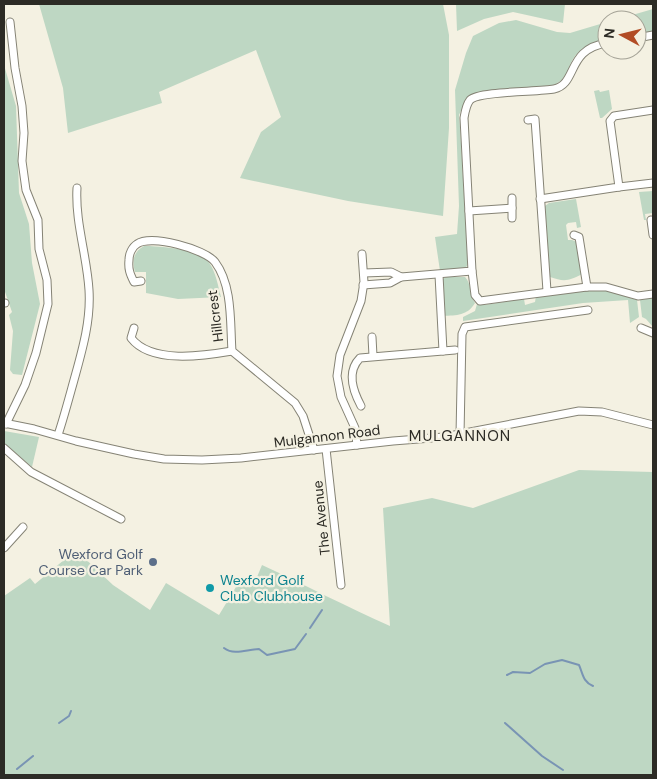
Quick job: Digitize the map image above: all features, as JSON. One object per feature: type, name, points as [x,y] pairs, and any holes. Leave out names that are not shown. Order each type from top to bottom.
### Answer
[{"type":"street","points":[[5,423],[28,377],[48,304],[47,280],[39,249],[38,220],[26,190],[22,161],[24,132],[22,106],[15,68],[10,22]]},
{"type":"street","points":[[597,46],[591,47],[582,54],[566,81],[558,88],[478,96],[470,101],[465,109],[468,210],[475,295],[480,301],[587,287],[606,287],[638,296],[653,294]]},
{"type":"street","points":[[618,187],[610,121],[614,116],[653,110]]},
{"type":"street","points":[[528,120],[535,119],[547,291]]},
{"type":"street","points":[[540,199],[560,197],[596,189],[653,183]]},
{"type":"street","points":[[58,435],[82,352],[88,324],[90,292],[76,204],[77,188]]},
{"type":"street","points":[[512,198],[512,218]]},
{"type":"street","points":[[468,210],[512,208]]},
{"type":"street","points":[[652,223],[653,235]]},
{"type":"street","points":[[574,235],[579,236],[587,287]]},
{"type":"street","name":"Hillcrest","points":[[141,281],[134,282],[129,273],[129,261],[130,252],[136,244],[143,241],[170,243],[192,248],[209,256],[221,272],[227,291],[232,351],[295,403],[303,416],[314,450]]},
{"type":"street","points":[[357,445],[355,428],[341,397],[337,376],[344,343],[358,310],[364,273],[362,254]]},
{"type":"street","points":[[363,285],[390,283],[401,277],[472,271]]},
{"type":"street","points":[[364,273],[391,272],[401,277]]},
{"type":"street","points":[[439,275],[443,350]]},
{"type":"street","points":[[460,435],[462,334],[465,327],[588,310]]},
{"type":"street","name":"Hillcrest","points":[[134,328],[131,338],[137,346],[147,351],[191,356],[232,351]]},
{"type":"street","points":[[641,328],[653,333]]},
{"type":"street","points":[[372,337],[373,356]]},
{"type":"street","points":[[361,406],[352,384],[352,370],[360,358],[456,350]]},
{"type":"street","name":"Mulgannon Road","points":[[5,423],[108,449],[164,460],[221,459],[460,435],[564,413],[586,411],[602,412],[653,425]]},
{"type":"street","points":[[4,448],[31,472],[121,519]]},
{"type":"street","name":"The Avenue","points":[[326,449],[341,585]]},
{"type":"street","points":[[4,548],[23,527]]},
{"type":"green space","points":[[39,4],[443,4],[449,35],[449,128],[443,216],[348,201],[240,178],[261,132],[281,117],[256,50],[159,92],[162,103],[68,133],[63,88]]},
{"type":"green space","points":[[456,4],[565,4],[563,23],[513,12],[484,19],[457,31]]},
{"type":"green space","points":[[653,9],[653,31],[647,32],[647,11]]},
{"type":"green space","points":[[516,20],[557,32],[570,33],[597,25],[597,41],[578,52],[565,76],[554,85],[496,91],[463,106],[459,115],[468,262],[463,270],[440,271],[435,237],[457,234],[459,206],[455,90],[473,36],[499,23]]},
{"type":"green space","points":[[4,65],[16,106],[19,193],[29,224],[32,263],[40,304],[22,375],[13,374],[10,370],[13,331],[9,315],[12,312],[4,289]]},
{"type":"green space","points":[[599,90],[600,92],[609,90],[612,109],[602,118],[600,118],[594,91]]},
{"type":"green space","points":[[653,191],[653,213],[645,214],[646,220],[644,220],[639,192]]},
{"type":"green space","points":[[576,199],[581,227],[577,228],[576,222],[566,225],[568,240],[577,242],[582,274],[570,279],[559,280],[550,277],[545,206],[549,203]]},
{"type":"green space","points":[[144,246],[180,249],[205,259],[214,271],[221,297],[178,299],[146,293],[146,272],[135,272],[134,264],[134,257],[140,248]]},
{"type":"green space","points":[[446,277],[465,277],[467,280],[475,303],[465,313],[443,316],[442,282]]},
{"type":"green space","points":[[605,290],[637,300],[639,317],[630,323],[628,300],[583,303],[463,321],[463,317],[475,311],[477,304],[484,305],[524,299],[525,305],[535,302],[536,296]]},
{"type":"green space","points":[[653,298],[653,327],[642,317],[640,300]]},
{"type":"green space","points":[[4,431],[39,437],[32,467],[4,443]]},
{"type":"green space","points":[[579,470],[653,472],[653,775],[4,775],[4,596],[30,578],[35,584],[76,550],[113,585],[150,610],[166,583],[219,615],[242,577],[257,577],[262,565],[390,626],[383,508],[432,498],[473,508]]},
{"type":"waterway","points":[[310,628],[322,610]]},
{"type":"waterway","points":[[224,648],[232,652],[259,649],[267,655],[295,649],[306,634]]},
{"type":"waterway","points":[[507,675],[513,672],[530,673],[545,664],[562,660],[579,665],[585,680],[593,686]]},
{"type":"waterway","points":[[59,723],[69,716],[71,711]]},
{"type":"waterway","points":[[505,723],[542,756],[563,770]]},
{"type":"waterway","points":[[17,769],[33,756]]},
{"type":"place","name":"Wexford Golf Course Car Park","points":[[153,562]]},
{"type":"place","name":"Wexford Golf Club Clubhouse","points":[[210,588]]},
{"type":"district","name":"MULGANNON","points":[[460,436]]}]
